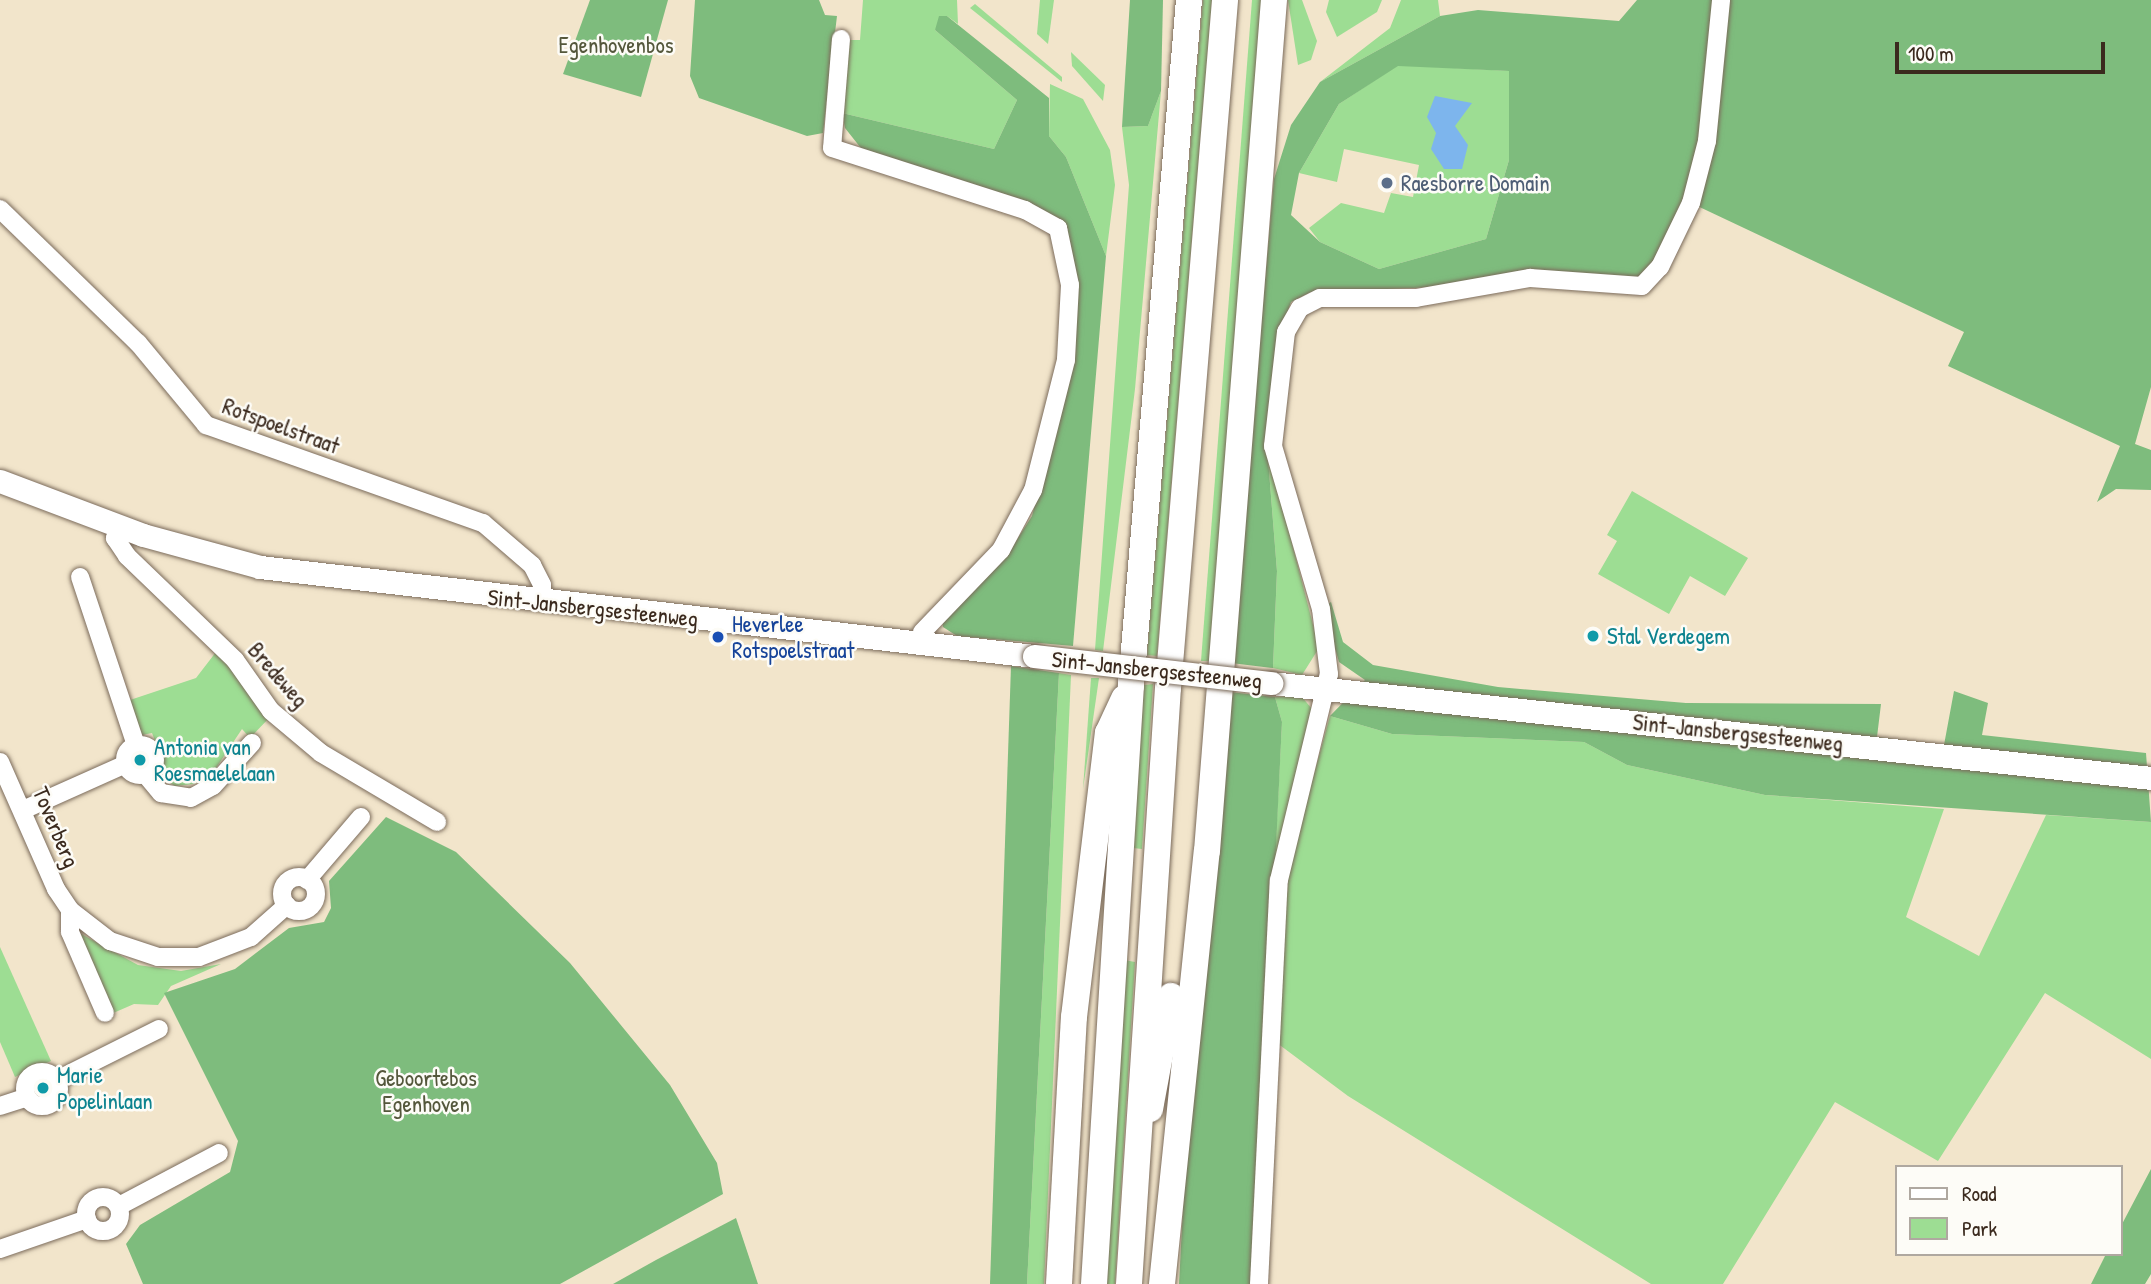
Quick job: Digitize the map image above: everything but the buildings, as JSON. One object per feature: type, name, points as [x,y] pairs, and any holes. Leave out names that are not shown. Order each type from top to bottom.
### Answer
[{"type":"highway","points":[[1094,1284],[1131,685],[1189,0]]},
{"type":"highway","points":[[1129,1284],[1136,1132],[1225,0]]},
{"type":"highway","points":[[1161,1284],[1167,1180],[1207,851],[1213,726],[1274,0]]},
{"type":"highway","points":[[1059,1284],[1074,1017],[1108,733],[1131,685]]},
{"type":"highway","points":[[1136,1132],[1154,1103],[1213,726]]},
{"type":"main road","name":"Sint-Jansbergsesteenweg","points":[[0,481],[118,527],[260,567],[542,602],[2151,778]]},
{"type":"street","points":[[1259,1284],[1279,880],[1329,674],[1321,609],[1273,446],[1286,332],[1300,308],[1320,298],[1416,298],[1530,278],[1642,286],[1660,267],[1691,203],[1707,141],[1721,0]]},
{"type":"street","points":[[841,39],[832,148],[1025,210],[1058,228],[1070,285],[1066,359],[1033,490],[1001,550],[922,632]]},
{"type":"street","name":"Rotspoelstraat","points":[[0,209],[138,343],[206,425],[483,523],[532,565],[542,585],[542,602]]},
{"type":"street","name":"Bredeweg","points":[[118,527],[115,538],[127,556],[235,660],[271,711],[321,753],[437,822]]},
{"type":"street","points":[[80,577],[136,745],[155,756],[145,774]]},
{"type":"street","points":[[126,764],[145,774],[161,793],[191,798],[213,786],[252,743]]},
{"type":"street","points":[[23,810],[126,764],[136,745]]},
{"type":"street","name":"Toverberg","points":[[0,762],[70,910],[70,932],[105,1013]]},
{"type":"street","points":[[287,905],[286,883],[307,880],[361,817]]},
{"type":"street","points":[[287,905],[298,911],[312,904],[315,889],[307,880]]},
{"type":"street","points":[[70,910],[133,952],[179,958],[239,944],[287,905]]},
{"type":"street","points":[[57,1080],[159,1029]]},
{"type":"street","points":[[44,1071],[57,1080],[60,1091],[50,1104],[34,1104],[27,1097],[32,1074],[44,1071]]},
{"type":"street","points":[[0,1106],[27,1097]]},
{"type":"street","points":[[119,1206],[121,1217],[111,1230],[95,1230],[87,1219],[89,1204],[99,1198],[119,1206],[219,1153]]},
{"type":"street","points":[[0,1249],[87,1219]]},
{"type":"green space","name":"Egenhovenbos","points":[[590,0],[668,0],[641,97],[563,74]]},
{"type":"green space","points":[[695,0],[819,0],[825,15],[837,16],[823,133],[807,136],[699,98],[690,76]]},
{"type":"green space","points":[[863,0],[957,0],[958,24],[947,16],[935,30],[1017,100],[994,149],[842,113],[849,40],[860,40]]},
{"type":"green space","points":[[1040,0],[1054,0],[1048,44],[1037,34]]},
{"type":"green space","points":[[1130,0],[1163,0],[1161,91],[1148,126],[1122,127]]},
{"type":"green space","points":[[1203,0],[1212,0],[1157,656],[1147,655]]},
{"type":"green space","points":[[1252,0],[1265,0],[1210,661],[1201,661]]},
{"type":"green space","points":[[1288,0],[1302,0],[1317,41],[1311,60],[1298,65]]},
{"type":"green space","points":[[1329,0],[1382,0],[1377,12],[1337,37],[1326,12]]},
{"type":"green space","points":[[1401,0],[1438,0],[1440,16],[1320,82],[1390,28]]},
{"type":"green space","points":[[1637,0],[2151,0],[2151,387],[2135,444],[2151,450],[2151,490],[2116,489],[2097,502],[2120,446],[1948,366],[1964,332],[1691,203],[1642,279],[1311,292],[1291,302],[1278,339],[1267,446],[1277,571],[1273,668],[1231,663],[1274,179],[1291,125],[1320,82],[1440,16],[1478,10],[1619,21]],"holes":[[[1398,66],[1509,71],[1509,160],[1486,239],[1379,269],[1320,242],[1291,215],[1299,173],[1339,104]]]},
{"type":"green space","points":[[975,4],[1062,77],[1062,82],[970,8]]},
{"type":"green space","points":[[939,16],[947,16],[1049,98],[1049,136],[1066,157],[1106,256],[1073,646],[957,636],[943,627],[942,618],[1014,544],[1032,516],[1072,358],[1068,237],[1058,218],[864,152],[845,128],[842,113],[994,149],[1017,100],[935,30]]},
{"type":"green space","points":[[1071,52],[1105,85],[1103,101],[1072,66]]},
{"type":"green space","points":[[1398,65],[1510,71],[1509,160],[1486,239],[1379,269],[1320,242],[1309,228],[1341,203],[1384,213],[1391,193],[1413,197],[1419,165],[1344,149],[1337,182],[1299,173],[1339,104]]},
{"type":"green space","points":[[1050,84],[1083,99],[1110,150],[1115,185],[1106,256],[1066,157],[1049,136]]},
{"type":"green space","points":[[1161,91],[1135,389],[1103,651],[1095,650],[1129,185],[1122,127],[1148,126]]},
{"type":"green space","points":[[1267,446],[1319,648],[1302,675],[1273,668],[1277,571]]},
{"type":"green space","points":[[1632,491],[1748,558],[1725,596],[1690,576],[1669,614],[1598,574],[1617,541],[1607,535]]},
{"type":"green space","points":[[1331,602],[1343,642],[1373,665],[1498,687],[1686,703],[1881,704],[1877,737],[1944,745],[1954,691],[1988,703],[1982,735],[2146,753],[2151,822],[1765,795],[1627,765],[1584,742],[1392,734],[1330,716],[1365,680],[1339,662],[1323,607]]},
{"type":"green space","points":[[216,652],[271,716],[250,738],[242,729],[214,771],[194,784],[175,786],[157,775],[166,769],[152,733],[142,735],[130,700],[196,678]]},
{"type":"green space","points":[[1011,666],[1059,673],[1027,1284],[990,1284]]},
{"type":"green space","points":[[1059,673],[1071,675],[1044,1284],[1027,1284]]},
{"type":"green space","points":[[1091,678],[1099,678],[1083,789]]},
{"type":"green space","points":[[1153,684],[1142,849],[1133,848],[1144,685]]},
{"type":"green space","points":[[1230,692],[1275,697],[1282,722],[1255,1284],[1179,1284],[1190,1074]]},
{"type":"green space","points":[[1301,696],[1313,710],[1274,879],[1282,722],[1275,697]]},
{"type":"green space","points":[[1330,716],[1392,734],[1584,742],[1627,765],[1765,795],[1944,809],[1906,917],[1979,956],[2046,815],[2151,822],[2151,1059],[2045,993],[1938,1161],[1835,1102],[1723,1284],[1651,1284],[1348,1096],[1277,1043],[1289,865]]},
{"type":"green space","name":"Geboortebos Egenhoven","points":[[386,817],[456,852],[570,963],[670,1085],[717,1163],[723,1194],[560,1284],[143,1284],[126,1244],[140,1225],[230,1172],[238,1141],[164,993],[235,969],[289,928],[324,922],[331,908],[329,881]]},
{"type":"green space","points":[[74,930],[138,965],[181,971],[221,964],[171,986],[158,1005],[134,1004],[111,1014]]},
{"type":"green space","points":[[0,947],[51,1061],[15,1077],[0,1042]]},
{"type":"green space","points":[[1124,960],[1135,962],[1115,1284],[1105,1284]]},
{"type":"green space","points":[[2151,1169],[2151,1274],[2145,1284],[2091,1284],[2105,1256],[2123,1256],[2123,1222]]},
{"type":"green space","points":[[736,1218],[758,1284],[613,1284],[656,1260]]},
{"type":"water","points":[[1435,96],[1472,103],[1455,126],[1468,145],[1462,169],[1444,169],[1431,149],[1436,133],[1427,117]]},
{"type":"place","name":"Raesborre Domain","points":[[1387,183]]},
{"type":"place","name":"Stal Verdegem","points":[[1593,636]]},
{"type":"place","name":"Heverlee Rotspoelstraat","points":[[718,637]]},
{"type":"place","name":"Antonia van Roesmaelelaan","points":[[140,760]]},
{"type":"place","name":"Marie Popelinlaan","points":[[43,1088]]}]
